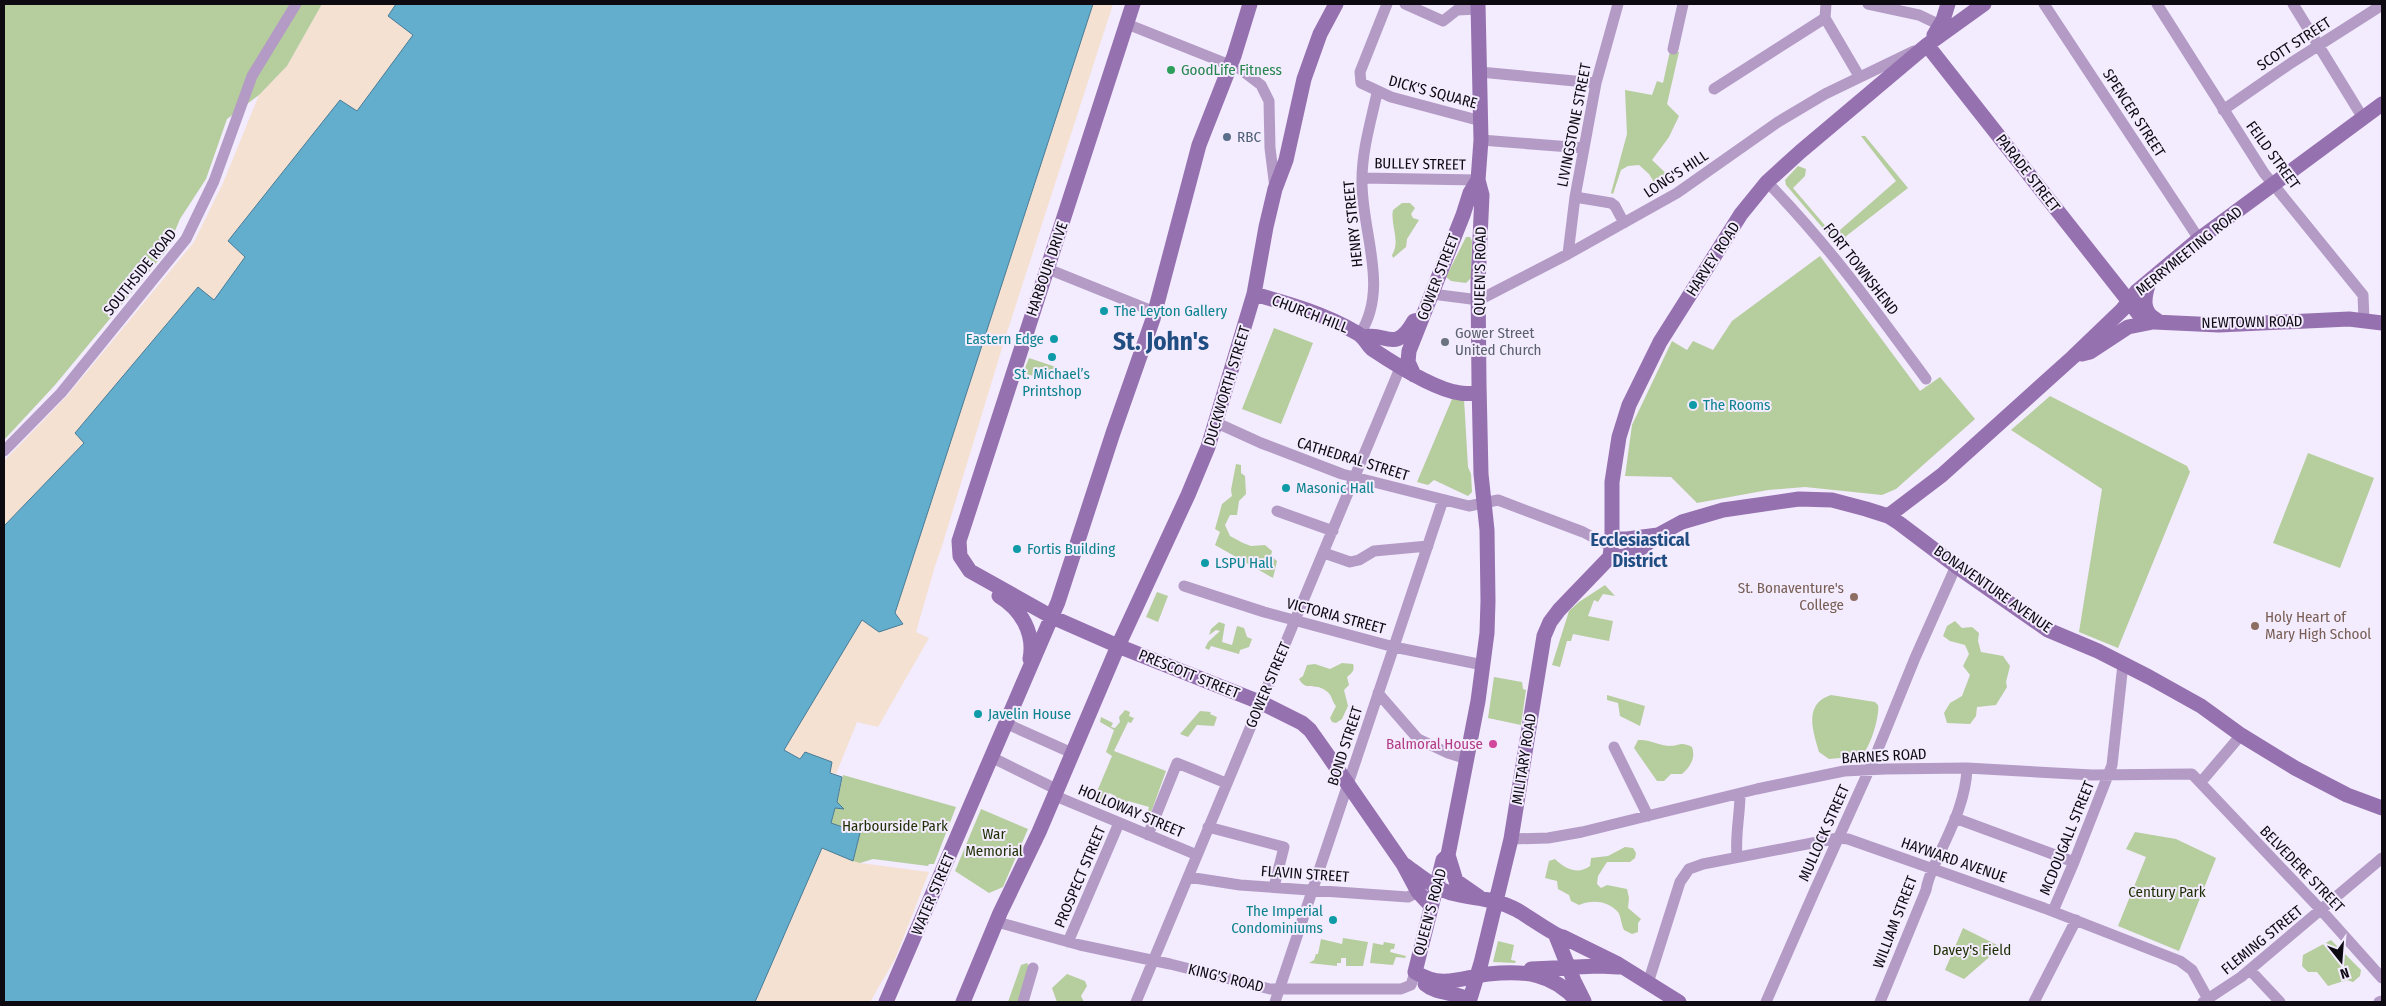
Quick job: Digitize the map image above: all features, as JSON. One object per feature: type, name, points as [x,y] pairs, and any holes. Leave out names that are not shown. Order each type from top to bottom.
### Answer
[{"type":"street","name":"SOUTHSIDE ROAD","points":[[4,451],[61,393],[186,240],[214,181],[252,76],[296,4]]},
{"type":"street","name":"HARBOUR DRIVE","points":[[986,580],[963,564],[960,556],[959,541],[1133,4]]},
{"type":"street","name":"WATER STREET","points":[[886,1002],[990,757],[1052,617],[1155,312],[1190,172],[1250,4]]},
{"type":"street","name":"DUCKWORTH STREET","points":[[963,1002],[1118,646],[1188,495],[1217,423],[1254,294],[1275,190],[1286,160],[1309,64],[1320,34],[1336,4]]},
{"type":"street","points":[[1378,93],[1366,86],[1359,77],[1386,4]]},
{"type":"street","points":[[1405,4],[1443,21],[1447,20],[1457,10],[1478,6],[1481,121],[1478,180]]},
{"type":"street","name":"LIVINGSTONE STREET","points":[[1568,254],[1583,148],[1596,83],[1618,4]]},
{"type":"street","points":[[1673,49],[1684,4]]},
{"type":"street","points":[[1826,4],[1825,18],[1860,76]]},
{"type":"street","points":[[1868,4],[1908,12],[1930,19],[1940,25]]},
{"type":"street","points":[[1927,44],[1940,25],[1948,4]]},
{"type":"street","points":[[1927,44],[1984,4]]},
{"type":"street","name":"SPENCER STREET","points":[[2044,4],[2199,239]]},
{"type":"street","name":"FEILD STREET","points":[[2157,4],[2272,184],[2364,295],[2364,320]]},
{"type":"street","points":[[2293,4],[2363,118]]},
{"type":"street","name":"SCOTT STREET","points":[[2223,110],[2382,5]]},
{"type":"street","points":[[1714,89],[1825,18]]},
{"type":"street","points":[[1127,24],[1230,64],[1255,79],[1267,96],[1270,108],[1270,148],[1275,190]]},
{"type":"street","name":"LONG'S HILL","points":[[1479,300],[1568,254],[1689,186],[1778,122],[1860,76],[1927,44]]},
{"type":"street","name":"HARVEY ROAD","points":[[1612,539],[1612,482],[1622,424],[1632,398],[1660,342],[1741,214],[1768,182],[1927,44]]},
{"type":"street","name":"PARADE STREET","points":[[1927,44],[2129,302]]},
{"type":"street","points":[[1480,72],[1596,83]]},
{"type":"street","name":"DICK'S SQUARE","points":[[1378,93],[1481,121]]},
{"type":"street","name":"HENRY STREET","points":[[1362,336],[1369,312],[1374,275],[1362,178],[1378,93]]},
{"type":"street","name":"MERRYMEETING ROAD","points":[[1894,519],[2073,357],[2129,302],[2137,291],[2199,239],[2382,104]]},
{"type":"street","points":[[1481,140],[1583,148]]},
{"type":"street","name":"BULLEY STREET","points":[[1362,178],[1478,180]]},
{"type":"street","name":"GOWER STREET","points":[[1414,375],[1408,358],[1470,193],[1478,180]]},
{"type":"street","name":"QUEEN'S ROAD","points":[[1415,972],[1443,860],[1448,855],[1468,759],[1483,665],[1488,601],[1479,393],[1482,195],[1478,180]]},
{"type":"street","name":"FORT TOWNSHEND","points":[[1768,182],[1797,213],[1854,281],[1926,379]]},
{"type":"street","points":[[1575,198],[1611,203],[1615,206],[1624,223]]},
{"type":"street","points":[[1455,233],[1470,227],[1474,228],[1480,237]]},
{"type":"street","points":[[1048,269],[1155,312]]},
{"type":"street","points":[[2149,282],[2145,296],[2146,310],[2148,315],[2158,322]]},
{"type":"street","name":"CHURCH HILL","points":[[1254,294],[1297,306],[1362,336],[1372,335],[1385,340],[1395,340],[1408,333],[1414,321],[1422,319]]},
{"type":"street","points":[[1432,294],[1479,300]]},
{"type":"street","points":[[2129,302],[2142,318],[2158,322]]},
{"type":"street","name":"NEWTOWN ROAD","points":[[2073,357],[2090,352],[2128,327],[2158,322],[2267,324],[2279,321],[2364,320],[2382,323]]},
{"type":"street","name":"CHURCH HILL","points":[[1362,336],[1367,344],[1400,368],[1414,375],[1459,393],[1479,393]]},
{"type":"street","name":"GOWER STREET","points":[[1136,1002],[1400,368]]},
{"type":"street","name":"CATHEDRAL STREET","points":[[1217,423],[1286,453],[1342,474],[1469,506],[1498,500],[1582,532],[1604,543],[1612,539]]},
{"type":"street","name":"BONAVENTURE AVENUE","points":[[1610,557],[1625,556],[1682,522],[1710,512],[1799,499],[1832,500],[1894,519],[1956,566],[2048,630],[2123,664],[2201,706],[2242,735],[2295,768],[2382,814]]},
{"type":"street","name":"BOND STREET","points":[[1275,1002],[1443,500]]},
{"type":"street","points":[[1277,512],[1333,531]]},
{"type":"street","name":"BONAVENTURE AVENUE","points":[[1612,539],[1658,535]]},
{"type":"street","points":[[1610,557],[1612,539]]},
{"type":"street","points":[[1324,553],[1350,562],[1359,560],[1374,551],[1428,546]]},
{"type":"street","name":"MILITARY ROAD","points":[[1469,1001],[1497,902],[1511,839],[1544,636],[1550,622],[1559,610],[1610,557]]},
{"type":"street","name":"MULLOCK STREET","points":[[1766,1002],[1956,566]]},
{"type":"street","points":[[986,580],[993,593],[1015,608],[1025,624],[1031,642],[1030,666]]},
{"type":"street","name":"PRESCOTT STREET","points":[[986,580],[1052,617],[1118,646],[1262,703],[1292,717],[1310,730],[1403,864],[1418,892],[1431,906]]},
{"type":"street","name":"VICTORIA STREET","points":[[1184,586],[1295,620],[1394,647],[1483,665]]},
{"type":"street","name":"MCDOUGALL STREET","points":[[2053,911],[2109,775],[2114,749],[2123,664]]},
{"type":"street","points":[[1378,693],[1418,739],[1468,759]]},
{"type":"street","points":[[1005,723],[1072,753]]},
{"type":"street","points":[[2201,782],[2242,735]]},
{"type":"street","points":[[1614,747],[1648,816]]},
{"type":"street","name":"HOLLOWAY STREET","points":[[990,757],[1055,792],[1119,823],[1197,855]]},
{"type":"street","points":[[1148,835],[1177,763],[1226,783]]},
{"type":"street","name":"BARNES ROAD","points":[[1511,839],[1548,838],[1615,825],[1809,778],[1869,769],[1968,768],[2109,775],[2192,774],[2201,782]]},
{"type":"street","name":"WILLIAM STREET","points":[[1880,1002],[1926,890],[1932,869],[1955,818],[1966,783],[1968,768]]},
{"type":"street","name":"BELVEDERE STREET","points":[[2201,782],[2212,797],[2322,911],[2382,978]]},
{"type":"street","points":[[1737,856],[1736,840],[1740,821],[1740,794]]},
{"type":"street","name":"BONAVENTURE AVENUE","points":[[2362,802],[2382,808]]},
{"type":"street","points":[[1955,818],[2074,862]]},
{"type":"street","name":"PROSPECT STREET","points":[[1068,942],[1119,823]]},
{"type":"street","points":[[1208,826],[1284,847],[1274,888]]},
{"type":"street","name":"HAYWARD AVENUE","points":[[1648,983],[1676,892],[1684,874],[1689,869],[1737,856],[1838,838],[1848,839],[2053,911],[2182,962],[2192,970],[2206,1001]]},
{"type":"street","points":[[1448,855],[1456,881],[1478,897]]},
{"type":"street","name":"FLEMING STREET","points":[[2206,1001],[2250,970],[2322,911],[2382,858]]},
{"type":"street","name":"PRESCOTT STREET","points":[[1403,864],[1450,892],[1505,904],[1541,923],[1556,936]]},
{"type":"street","name":"FLAVIN STREET","points":[[1188,877],[1274,888],[1408,897],[1418,892]]},
{"type":"street","points":[[2034,1002],[2076,920]]},
{"type":"street","name":"KING'S ROAD","points":[[997,922],[1068,942],[1280,989],[1401,988],[1411,985],[1415,972]]},
{"type":"street","points":[[1586,1002],[1568,967],[1556,936],[1563,937],[1618,964],[1679,1002]]},
{"type":"street","points":[[1415,972],[1435,981],[1524,972],[1531,969],[1620,967]]},
{"type":"street","points":[[1023,1002],[1033,968]]},
{"type":"street","points":[[2250,970],[2280,1002]]},
{"type":"street","points":[[1415,972],[1428,987],[1438,992],[1461,994],[1469,1001]]},
{"type":"street","points":[[1524,972],[1556,982],[1578,1002]]},
{"type":"shaded area","points":[[322,4],[396,4],[388,16],[413,35],[357,112],[340,100],[228,241],[246,256],[213,300],[198,288],[75,433],[84,443],[4,526],[4,461],[66,397],[194,242],[223,183],[259,95],[287,66]]},
{"type":"shaded area","points":[[1093,4],[1113,4],[1002,348],[935,566],[916,632],[929,638],[878,727],[857,722],[836,774],[830,773],[831,762],[800,759],[784,750],[862,620],[879,632],[903,624],[895,613]]},
{"type":"shaded area","points":[[822,848],[860,863],[929,872],[895,959],[870,1002],[755,1002]]},
{"type":"green space","points":[[4,4],[322,4],[287,66],[259,95],[227,119],[206,179],[180,219],[167,250],[55,385],[4,440]]},
{"type":"green space","points":[[1670,51],[1679,52],[1667,104],[1679,116],[1669,137],[1652,160],[1674,181],[1659,190],[1649,174],[1639,165],[1628,166],[1621,170],[1613,194],[1611,193],[1627,134],[1625,90],[1652,95],[1657,81],[1663,83]]},
{"type":"green space","points":[[1861,136],[1865,136],[1908,188],[1845,237],[1850,243],[1839,247],[1786,185],[1785,180],[1798,166],[1806,169],[1805,176],[1793,188],[1828,229],[1840,230],[1896,181]]},
{"type":"green space","points":[[1402,203],[1410,203],[1415,208],[1411,214],[1413,218],[1419,220],[1407,239],[1406,247],[1393,258],[1392,255],[1396,244],[1392,216],[1393,210]]},
{"type":"green space","points":[[1466,237],[1470,237],[1472,241],[1471,278],[1466,283],[1451,281],[1446,277]]},
{"type":"green space","points":[[1820,256],[1920,391],[1940,377],[1975,419],[1896,489],[1882,495],[1805,487],[1768,490],[1697,503],[1671,477],[1625,476],[1632,425],[1672,341],[1687,350],[1693,341],[1713,350],[1732,321]]},
{"type":"green space","points":[[1274,328],[1313,343],[1281,424],[1242,409]]},
{"type":"green space","points":[[1029,358],[1056,367],[1045,376],[1023,373]]},
{"type":"green space","points":[[2050,396],[2187,466],[2190,472],[2118,648],[2079,632],[2102,489],[2011,430]]},
{"type":"green space","points":[[1452,399],[1464,399],[1468,467],[1471,474],[1472,492],[1468,496],[1434,480],[1428,485],[1417,482]]},
{"type":"green space","points":[[2308,453],[2374,478],[2340,568],[2273,543]]},
{"type":"green space","points":[[1236,464],[1241,465],[1241,473],[1245,476],[1246,494],[1239,501],[1237,515],[1230,515],[1225,525],[1230,536],[1251,546],[1265,545],[1272,551],[1271,556],[1277,561],[1273,578],[1215,545],[1220,532],[1215,529],[1222,504],[1232,496],[1231,490]]},
{"type":"green space","points":[[1605,585],[1615,596],[1603,594],[1598,602],[1594,600],[1588,616],[1613,621],[1609,641],[1573,634],[1571,641],[1567,641],[1560,667],[1552,665],[1569,611]]},
{"type":"green space","points":[[1157,592],[1168,596],[1158,622],[1146,617]]},
{"type":"green space","points":[[1955,621],[1962,628],[1972,627],[1979,633],[1978,641],[1981,652],[2003,656],[2010,666],[2006,682],[2007,687],[1996,705],[1977,707],[1976,716],[1970,724],[1947,723],[1944,713],[1950,703],[1962,696],[1970,675],[1963,666],[1969,654],[1965,645],[1950,641],[1943,636],[1947,626]]},
{"type":"green space","points":[[1219,622],[1225,624],[1222,642],[1232,645],[1237,626],[1244,628],[1247,637],[1252,639],[1249,647],[1240,650],[1239,654],[1211,646],[1209,650],[1205,648],[1208,642],[1220,631],[1216,630],[1209,635],[1211,629]]},
{"type":"green space","points":[[1342,663],[1353,664],[1354,668],[1347,677],[1349,685],[1344,690],[1348,706],[1342,719],[1336,723],[1332,722],[1330,718],[1336,706],[1330,694],[1321,688],[1306,686],[1299,679],[1303,676],[1307,665],[1315,664],[1330,669]]},
{"type":"green space","points":[[1494,677],[1522,682],[1523,689],[1526,690],[1521,725],[1488,718]]},
{"type":"green space","points":[[1607,695],[1645,706],[1640,726],[1620,716],[1618,703],[1607,700]]},
{"type":"green space","points":[[1831,695],[1875,702],[1878,705],[1874,732],[1868,747],[1861,756],[1829,759],[1819,752],[1814,736],[1813,711],[1822,699]]},
{"type":"green space","points":[[1125,710],[1130,712],[1129,716],[1134,718],[1131,723],[1128,722],[1114,751],[1166,771],[1148,821],[1145,821],[1149,807],[1128,801],[1123,814],[1111,808],[1116,796],[1109,793],[1104,805],[1093,801],[1112,756],[1106,752],[1114,730],[1100,722],[1101,717],[1113,723],[1111,727],[1115,728],[1120,722],[1119,717]]},
{"type":"green space","points":[[1200,711],[1211,712],[1210,714],[1217,717],[1214,726],[1197,725],[1188,737],[1180,734]]},
{"type":"green space","points":[[1638,740],[1646,740],[1669,746],[1688,745],[1692,747],[1693,751],[1692,762],[1682,774],[1671,774],[1664,781],[1657,781],[1634,748]]},
{"type":"green space","name":"Harbourside Park","points":[[843,775],[956,807],[934,864],[929,864],[928,866],[873,859],[860,863],[853,861],[860,833],[831,823],[835,808],[843,808],[837,803]]},
{"type":"green space","name":"War Memorial","points":[[981,809],[1028,829],[1003,887],[989,893],[955,871]]},
{"type":"green space","name":"Century Park","points":[[2135,832],[2176,839],[2216,858],[2179,951],[2118,926],[2146,857],[2126,849]]},
{"type":"green space","points":[[1625,847],[1633,848],[1636,853],[1635,858],[1630,862],[1607,862],[1598,876],[1597,884],[1601,888],[1607,885],[1627,889],[1629,898],[1628,908],[1641,919],[1638,923],[1638,932],[1632,934],[1624,930],[1619,915],[1613,907],[1599,902],[1579,905],[1571,901],[1569,895],[1558,889],[1557,881],[1545,878],[1549,861],[1555,859],[1567,868],[1581,870],[1590,866],[1591,858],[1608,856]]},
{"type":"green space","name":"Davey's Field","points":[[1963,928],[2001,947],[1964,979],[1945,970]]},
{"type":"green space","points":[[1343,938],[1368,942],[1363,966],[1346,966],[1346,958],[1341,958],[1341,963],[1337,963],[1337,966],[1309,963],[1318,954],[1321,939],[1342,944]]},
{"type":"green space","points":[[2331,940],[2361,970],[2360,976],[2353,982],[2347,980],[2328,986],[2317,972],[2308,972],[2302,966],[2303,955]]},
{"type":"green space","points":[[1498,941],[1514,945],[1511,960],[1516,961],[1515,963],[1493,962]]},
{"type":"green space","points":[[1384,942],[1395,944],[1394,949],[1391,949],[1390,952],[1406,956],[1405,958],[1396,957],[1393,965],[1370,963],[1373,943],[1383,945]]},
{"type":"green space","points":[[1027,963],[1030,968],[1020,1002],[1008,1002],[1021,965]]},
{"type":"green space","points":[[1067,974],[1085,981],[1087,986],[1081,996],[1084,1002],[1057,1002],[1052,988]]},
{"type":"water","points":[[396,4],[1093,4],[895,613],[903,624],[879,632],[862,620],[784,750],[800,759],[805,752],[832,762],[830,773],[842,777],[837,802],[844,809],[835,808],[831,823],[860,833],[853,861],[822,848],[755,1002],[4,1002],[4,526],[84,443],[75,433],[198,287],[214,300],[245,257],[228,241],[340,100],[357,111],[413,35],[388,16]]},
{"type":"place","name":"GoodLife Fitness","points":[[1171,70]]},
{"type":"place","name":"RBC","points":[[1227,137]]},
{"type":"place","name":"The Leyton Gallery","points":[[1104,311]]},
{"type":"place","name":"Eastern Edge","points":[[1054,339]]},
{"type":"place","name":"Gower Street United Church","points":[[1445,342]]},
{"type":"place","name":"St. Michael’s Printshop","points":[[1052,357]]},
{"type":"place","name":"The Rooms","points":[[1693,405]]},
{"type":"place","name":"Masonic Hall","points":[[1286,488]]},
{"type":"place","name":"Fortis Building","points":[[1017,549]]},
{"type":"place","name":"LSPU Hall","points":[[1205,563]]},
{"type":"place","name":"St. Bonaventure's College","points":[[1854,597]]},
{"type":"place","name":"Holy Heart of Mary High School","points":[[2255,626]]},
{"type":"place","name":"Javelin House","points":[[978,714]]},
{"type":"place","name":"Balmoral House","points":[[1493,744]]},
{"type":"place","name":"The Imperial Condominiums","points":[[1333,920]]},
{"type":"district","name":"St. John's","points":[[1161,341]]},
{"type":"district","name":"Ecclesiastical District","points":[[1640,550]]}]
